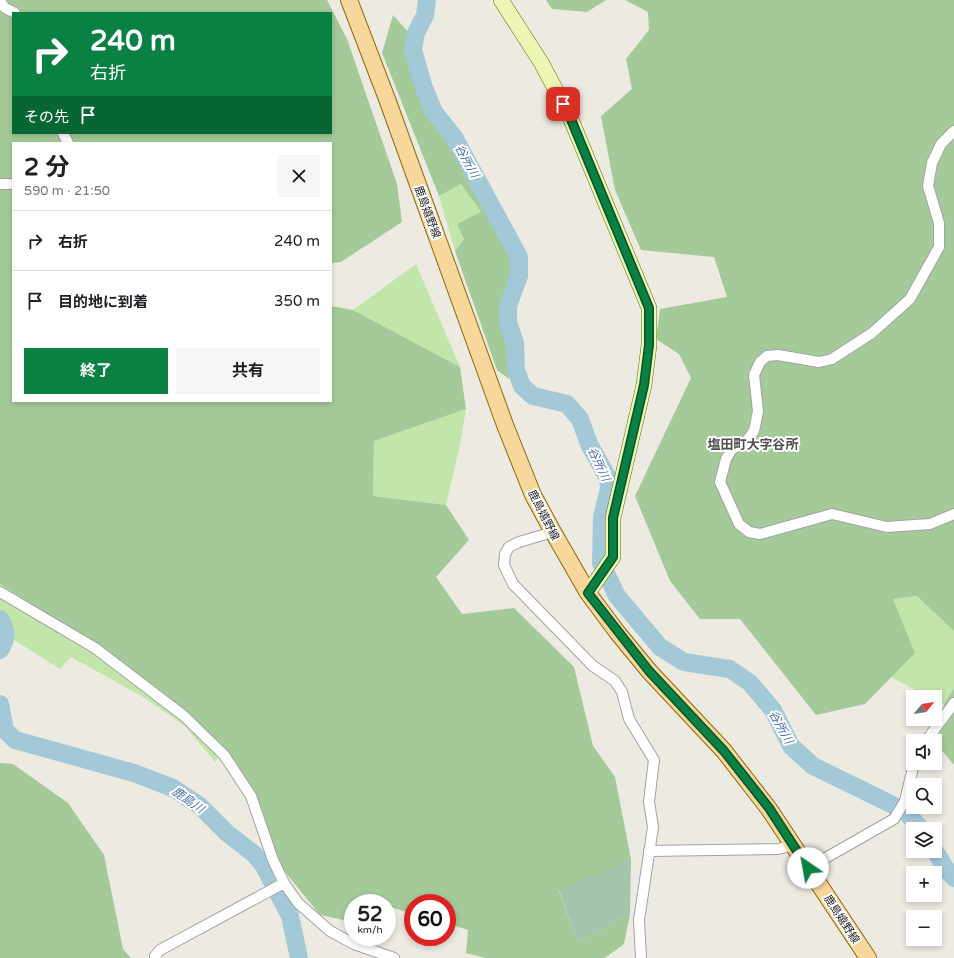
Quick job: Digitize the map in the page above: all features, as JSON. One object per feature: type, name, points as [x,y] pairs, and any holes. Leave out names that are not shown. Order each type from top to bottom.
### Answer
[{"type":"main road","name":"鹿島嬉野線","points":[[349,0],[387,99],[505,425],[533,495],[553,532],[588,593],[649,671],[724,751],[769,808],[868,958]]},
{"type":"street","points":[[501,0],[542,64],[570,117],[649,308],[649,345],[644,385],[613,518],[613,557],[588,593]]},
{"type":"street","points":[[0,1],[5,8],[13,12]]},
{"type":"street","points":[[954,131],[942,144],[932,163],[928,186],[939,224],[940,247],[910,299],[872,333],[832,359],[819,362],[778,355],[767,356],[760,362],[754,375],[758,411],[754,431],[745,443],[732,449],[726,459],[720,482],[739,524],[749,532],[760,534],[832,514],[887,527],[930,524],[954,514]]},
{"type":"street","points":[[0,184],[12,184]]},
{"type":"street","points":[[553,532],[519,542],[510,547],[505,554],[504,565],[514,584],[593,666],[615,681],[622,692],[629,719],[654,760],[649,802],[653,827],[639,920],[641,958]]},
{"type":"street","points":[[0,592],[95,648],[184,716],[224,755],[251,796],[272,860],[284,883],[298,902],[330,931],[354,944],[394,958]]},
{"type":"street","points":[[931,734],[954,702]]},
{"type":"street","points":[[808,868],[894,819],[904,801],[912,770]]},
{"type":"street","points":[[650,851],[778,849],[794,846]]},
{"type":"street","points":[[156,958],[155,956],[160,950],[284,883]]},
{"type":"green space","points":[[0,0],[327,0],[347,39],[397,184],[402,222],[341,262],[332,263],[332,142],[12,142],[12,402],[332,402],[332,306],[353,310],[460,367],[466,409],[374,441],[373,496],[446,505],[469,540],[436,577],[462,614],[514,608],[574,667],[593,746],[615,777],[631,859],[559,891],[578,942],[630,914],[624,944],[605,958],[485,958],[466,953],[468,930],[456,926],[456,894],[404,894],[404,911],[396,909],[396,894],[344,894],[344,920],[320,915],[277,862],[261,806],[225,749],[104,649],[0,584]]},
{"type":"green space","points":[[546,0],[606,0],[587,12],[552,9]]},
{"type":"green space","points":[[625,0],[954,0],[954,631],[917,596],[893,599],[915,653],[865,704],[816,715],[740,619],[700,619],[670,581],[635,496],[691,378],[679,354],[656,339],[660,309],[727,297],[714,257],[641,250],[615,190],[601,116],[632,89],[626,59],[649,30],[648,12]]},
{"type":"green space","points":[[393,15],[409,33],[406,55],[429,118],[457,152],[512,256],[512,275],[499,311],[511,346],[509,379],[497,370],[455,251],[464,239],[457,224],[481,212],[461,184],[439,196],[382,53]]},
{"type":"green space","points":[[461,184],[481,212],[455,251],[439,196]]},
{"type":"green space","points":[[416,264],[460,367],[353,310]]},
{"type":"green space","points":[[466,409],[460,445],[446,505],[373,496],[374,441]]},
{"type":"green space","points":[[0,584],[104,649],[225,749],[215,762],[185,726],[143,697],[71,657],[60,669],[0,631]]},
{"type":"green space","points":[[917,596],[954,631],[954,688],[944,704],[942,703],[942,690],[916,690],[891,677],[915,653],[893,599]]},
{"type":"green space","points":[[954,688],[954,765],[942,751],[942,734],[940,734],[944,704]]},
{"type":"green space","points":[[0,763],[13,764],[68,803],[104,855],[123,949],[131,958],[0,958]]},
{"type":"green space","points":[[631,859],[630,914],[578,942],[559,890]]},
{"type":"waterway","name":"谷所川","points":[[427,0],[425,15],[416,33],[413,50],[424,88],[434,112],[454,137],[519,257],[519,276],[508,306],[508,322],[515,343],[516,370],[522,386],[533,396],[567,404],[580,419],[589,444],[608,478],[609,489],[602,517],[601,563],[617,596],[660,647],[684,662],[730,669],[750,683],[773,710],[791,746],[813,766],[905,811],[915,822]]},
{"type":"waterway","name":"鹿島川","points":[[0,619],[6,634],[0,650]]},
{"type":"waterway","name":"鹿島川","points":[[0,704],[5,730],[15,740],[134,773],[173,788],[200,806],[227,833],[254,854],[264,866],[290,916],[299,958]]},
{"type":"waterway","name":"谷所川","points":[[939,858],[954,878]]},
{"type":"district","name":"塩田町大字谷所","points":[[753,444]]},
{"type":"route","points":[[563,104],[570,117],[649,308],[649,345],[644,385],[613,518],[613,557],[588,593],[649,671],[724,751],[769,808],[808,868]]}]
